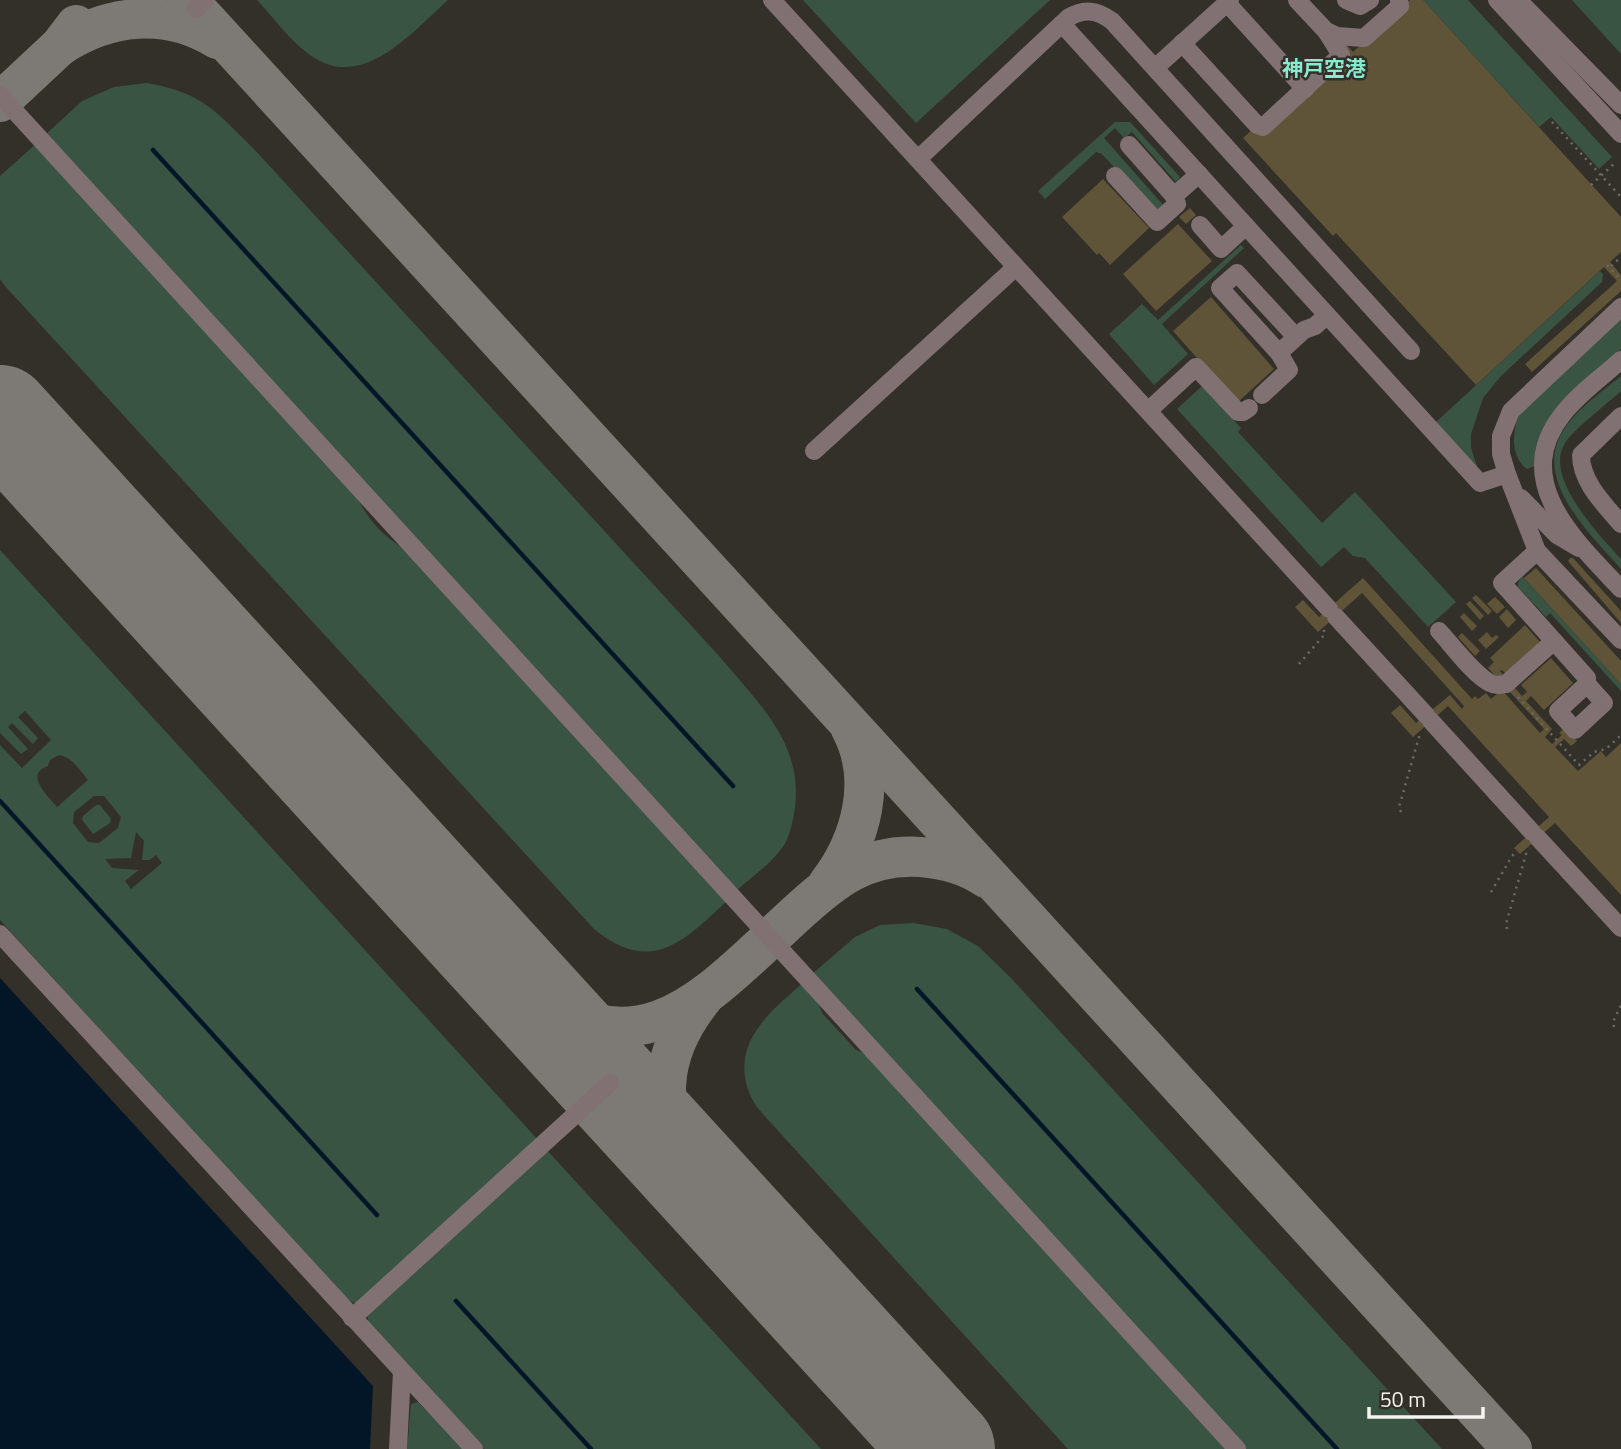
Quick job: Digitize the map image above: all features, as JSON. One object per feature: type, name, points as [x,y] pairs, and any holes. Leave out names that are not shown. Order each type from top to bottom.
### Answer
[{"type":"street","points":[[772,0],[1147,411],[1329,618],[1428,718],[1621,928]]},
{"type":"street","points":[[1182,43],[1261,127],[1341,55],[1326,31],[1297,0]]},
{"type":"street","points":[[1346,0],[1360,6],[1370,0]]},
{"type":"street","points":[[1326,31],[1337,36],[1364,37],[1400,6],[1399,0]]},
{"type":"street","points":[[1497,0],[1621,134]]},
{"type":"street","points":[[1518,0],[1621,105]]},
{"type":"street","points":[[1155,68],[1228,1],[1305,89]]},
{"type":"street","points":[[918,159],[1076,13],[1083,11],[1103,15],[1112,21],[1411,351]]},
{"type":"street","points":[[1062,24],[1327,315],[1346,347],[1480,483],[1509,481]]},
{"type":"street","points":[[0,95],[1237,1449]]},
{"type":"street","points":[[1115,176],[1157,222],[1177,204],[1174,196],[1129,145]]},
{"type":"street","points":[[1174,196],[1199,174]]},
{"type":"street","points":[[1200,225],[1221,249],[1246,226]]},
{"type":"street","points":[[814,451],[1016,267]]},
{"type":"street","points":[[1147,411],[1196,367],[1238,412],[1243,412],[1289,370],[1279,353],[1220,288],[1237,273],[1296,337]]},
{"type":"street","points":[[1621,307],[1511,411],[1502,436],[1501,454],[1537,551],[1621,640]]},
{"type":"street","points":[[1279,353],[1304,330],[1315,326],[1327,315]]},
{"type":"street","points":[[1618,584],[1588,553],[1556,511],[1543,481],[1542,453],[1546,440],[1563,413],[1621,360]]},
{"type":"street","points":[[1621,416],[1581,455],[1583,471],[1594,491],[1621,524]]},
{"type":"street","points":[[1509,481],[1557,535],[1588,553]]},
{"type":"street","points":[[1537,551],[1502,583],[1587,678],[1587,684]]},
{"type":"street","points":[[1439,631],[1480,675],[1497,686],[1506,684],[1554,641]]},
{"type":"street","points":[[0,934],[474,1449]]},
{"type":"street","points":[[352,1318],[610,1083]]},
{"type":"street","points":[[398,1449],[402,1372]]},
{"type":"path","points":[[1552,122],[1621,197]]},
{"type":"path","points":[[1591,185],[1616,162]]},
{"type":"path","points":[[1621,257],[1608,266],[1621,280]]},
{"type":"path","points":[[1615,273],[1621,268]]},
{"type":"path","points":[[1299,664],[1325,634],[1329,618]]},
{"type":"path","points":[[1401,812],[1399,807],[1419,737],[1417,734]]},
{"type":"path","points":[[1492,892],[1505,866],[1517,851]]},
{"type":"path","points":[[1507,929],[1506,924],[1525,854],[1523,851]]},
{"type":"path","points":[[1614,1027],[1613,1022],[1621,1005]]},
{"type":"green space","points":[[257,0],[448,0],[385,54],[367,63],[348,67],[329,65],[310,55]]},
{"type":"green space","points":[[803,0],[1050,0],[916,123]]},
{"type":"green space","points":[[1423,0],[1468,0],[1612,157],[1599,169],[1551,117],[1539,127]]},
{"type":"green space","points":[[1572,0],[1621,0],[1621,54]]},
{"type":"green space","points":[[147,83],[195,98],[218,114],[254,149],[719,656],[762,707],[785,743],[792,763],[796,784],[795,808],[785,844],[766,866],[735,892],[44,136],[82,101],[114,87]]},
{"type":"green space","points":[[1115,122],[1130,122],[1180,177],[1176,182],[1132,132],[1124,138],[1115,128],[1104,138],[1164,206],[1156,213],[1102,154],[1096,152],[1045,199],[1038,191]]},
{"type":"green space","points":[[37,143],[353,488],[376,526],[392,541],[412,553],[728,900],[697,928],[682,940],[650,951],[633,950],[615,943],[594,929],[5,286],[0,279],[0,176]]},
{"type":"green space","points":[[1241,245],[1244,248],[1162,324],[1188,354],[1154,385],[1109,334],[1142,304],[1158,320]]},
{"type":"green space","points":[[1600,271],[1603,274],[1602,282],[1500,377],[1483,398],[1471,434],[1471,448],[1478,469],[1436,422]]},
{"type":"green space","points":[[1621,316],[1621,349],[1578,387],[1553,414],[1537,447],[1534,466],[1527,469],[1518,458],[1514,443],[1515,427],[1520,413]]},
{"type":"green space","points":[[1621,376],[1621,391],[1569,438],[1560,457],[1561,472],[1576,505],[1621,559],[1621,569],[1569,506],[1555,468],[1555,450],[1563,431],[1575,415]]},
{"type":"green space","points":[[1202,386],[1241,428],[1238,432],[1322,523],[1355,492],[1456,602],[1428,627],[1365,558],[1353,556],[1344,547],[1321,567],[1177,409]]},
{"type":"green space","points":[[0,550],[539,1141],[361,1303],[345,1298],[0,920],[0,745],[22,768],[51,740],[25,711],[18,717],[38,738],[33,744],[12,723],[8,727],[28,749],[21,754],[0,733]],"holes":[[[59,755],[72,761],[88,780],[57,807],[43,791],[38,774],[48,766],[50,760]],[[94,796],[104,796],[121,817],[118,828],[99,843],[88,842],[73,823],[74,812]],[[136,832],[144,841],[142,860],[150,860],[156,855],[162,863],[131,889],[125,881],[139,870],[112,868],[105,859],[131,858]]]},
{"type":"green space","points":[[1522,576],[1621,684],[1621,691],[1550,613],[1546,617],[1518,587]]},
{"type":"green space","points":[[96,805],[100,805],[111,819],[110,823],[93,834],[82,820]]},
{"type":"green space","points":[[914,923],[947,929],[978,946],[1011,978],[1442,1449],[1243,1449],[811,975],[855,937],[880,925]]},
{"type":"green space","points":[[804,982],[813,992],[823,1014],[856,1050],[872,1056],[1230,1449],[1068,1449],[771,1123],[751,1097],[745,1078],[748,1045],[766,1018]]},
{"type":"green space","points":[[545,1148],[821,1449],[484,1449],[369,1324],[367,1315]]},
{"type":"green space","points":[[418,1402],[462,1449],[407,1449],[411,1404]]},
{"type":"water","points":[[0,978],[373,1386],[370,1449],[0,1449]]},
{"type":"building","points":[[1410,0],[1423,0],[1621,217],[1621,252],[1610,262],[1621,275],[1621,291],[1532,372],[1525,364],[1617,281],[1604,267],[1476,385],[1336,233],[1333,236],[1243,138],[1346,44],[1353,52]]},
{"type":"building","points":[[1103,179],[1149,228],[1110,265],[1099,253],[1097,255],[1062,217]]},
{"type":"building","points":[[1190,208],[1196,215],[1186,224],[1179,217]]},
{"type":"building","points":[[1178,224],[1212,261],[1156,311],[1123,274]]},
{"type":"building","points":[[1211,297],[1274,369],[1237,403],[1173,331]]},
{"type":"building","points":[[1573,558],[1621,611],[1621,623],[1568,561]]},
{"type":"building","points":[[1536,568],[1621,661],[1621,684],[1524,578]]},
{"type":"building","points":[[1363,578],[1472,699],[1475,696],[1478,699],[1486,693],[1491,699],[1502,690],[1540,733],[1544,729],[1488,668],[1494,662],[1490,658],[1525,625],[1540,642],[1506,674],[1500,671],[1522,696],[1527,692],[1521,685],[1551,658],[1573,683],[1544,710],[1531,696],[1526,701],[1552,729],[1545,737],[1552,744],[1562,735],[1559,733],[1564,728],[1577,741],[1571,746],[1564,739],[1555,747],[1578,771],[1601,751],[1606,757],[1621,743],[1621,895],[1555,823],[1520,854],[1514,848],[1549,817],[1448,706],[1413,737],[1391,713],[1400,705],[1416,723],[1450,695],[1462,709],[1464,706],[1362,593],[1318,632],[1295,607],[1303,600],[1319,617]]},
{"type":"building","points":[[1476,595],[1492,611],[1488,615],[1472,598]]},
{"type":"building","points":[[1495,597],[1505,607],[1497,614],[1487,604]]},
{"type":"building","points":[[1470,601],[1484,616],[1480,620],[1466,604]]},
{"type":"building","points":[[1507,609],[1516,620],[1508,628],[1499,617]]},
{"type":"building","points":[[1464,613],[1477,626],[1472,631],[1460,617]]},
{"type":"building","points":[[1487,632],[1492,638],[1496,635],[1499,637],[1486,649],[1478,640]]},
{"type":"building","points":[[1462,633],[1480,651],[1475,656],[1458,637]]},
{"type":"waterway","points":[[153,150],[733,786]]},
{"type":"waterway","points":[[0,801],[377,1215]]},
{"type":"waterway","points":[[917,989],[1337,1449]]},
{"type":"waterway","points":[[456,1301],[591,1449]]},
{"type":"taxiway","points":[[188,0],[1512,1449]]},
{"type":"taxiway","points":[[60,46],[98,27],[138,19],[178,23],[217,39]]},
{"type":"taxiway","points":[[0,102],[60,46],[76,25]]},
{"type":"taxiway","points":[[828,884],[849,849],[862,810],[863,769],[851,729]]},
{"type":"taxiway","points":[[523,988],[566,1014],[604,1026],[639,1025],[671,1015],[702,997],[823,891],[867,864],[901,857],[930,858],[963,866],[986,878]]},
{"type":"taxiway","points":[[693,1175],[672,1129],[666,1085],[676,1041],[703,998]]},
{"type":"runway","points":[[0,416],[944,1449]]},
{"type":"district","name":"神戸空港","points":[[1324,68]]}]
